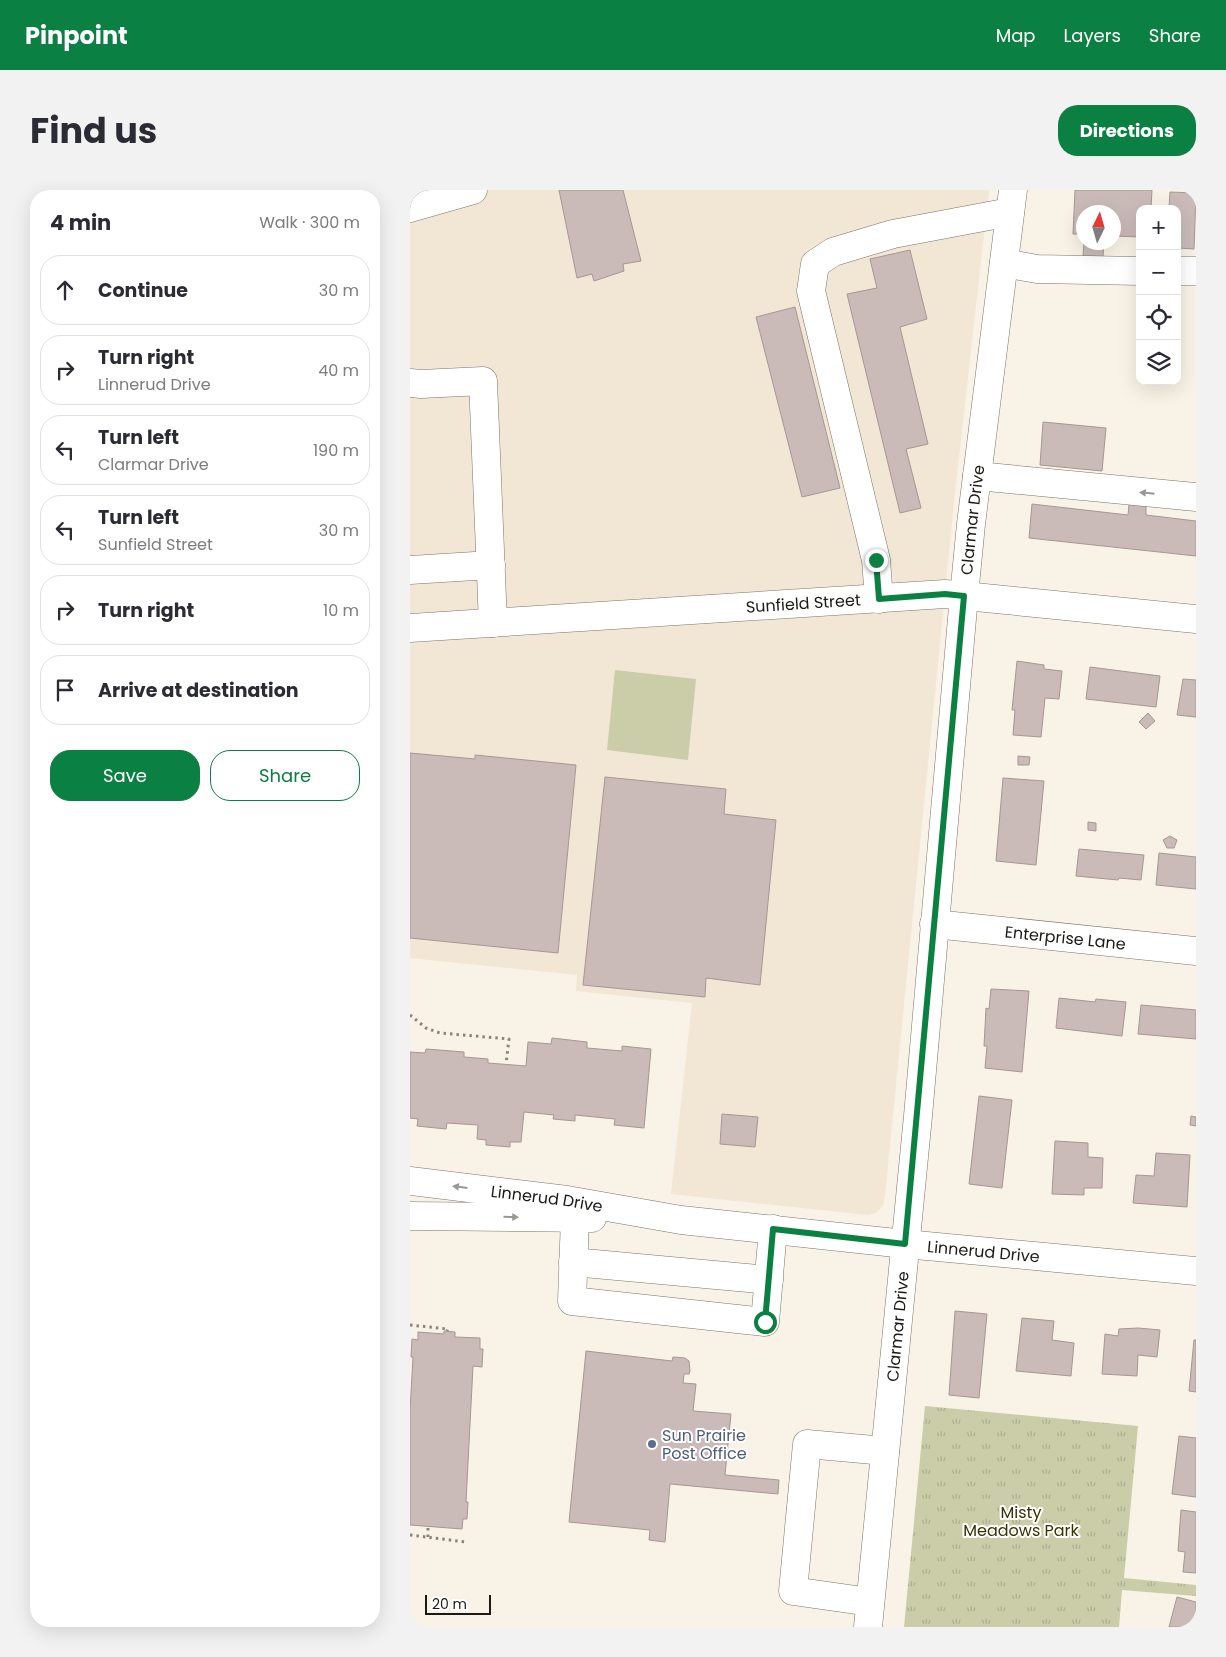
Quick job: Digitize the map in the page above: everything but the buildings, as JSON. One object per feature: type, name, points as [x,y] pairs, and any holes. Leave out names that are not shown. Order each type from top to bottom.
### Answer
[{"type":"street","points":[[410,208],[473,190]]},
{"type":"street","points":[[879,599],[876,560],[811,291],[815,264],[833,252],[1012,201]]},
{"type":"street","name":"Clarmar Drive","points":[[869,1614],[964,596],[977,476],[1012,201]]},
{"type":"street","points":[[1004,263],[1037,269],[1136,270]]},
{"type":"street","points":[[1181,271],[1196,271]]},
{"type":"street","points":[[410,384],[484,381],[494,623]]},
{"type":"street","points":[[977,476],[1196,497]]},
{"type":"street","points":[[410,570],[491,565]]},
{"type":"street","name":"Sunfield Street","points":[[410,628],[945,594],[1196,619]]},
{"type":"street","name":"Enterprise Lane","points":[[934,924],[1196,951]]},
{"type":"street","name":"Linnerud Drive","points":[[410,1181],[567,1200],[681,1220],[905,1244],[1196,1271]]},
{"type":"street","name":"Linnerud Drive","points":[[410,1216],[681,1220]]},
{"type":"street","points":[[575,1218],[572,1301],[765,1322],[773,1229]]},
{"type":"street","points":[[573,1262],[769,1280]]},
{"type":"street","points":[[869,1614],[793,1591],[807,1444],[885,1450]]},
{"type":"path","points":[[410,1015],[426,1028],[440,1032],[509,1039],[506,1064]]},
{"type":"path","points":[[410,1325],[448,1329],[447,1331]]},
{"type":"path","points":[[428,1527],[428,1537]]},
{"type":"path","points":[[410,1535],[466,1542]]},
{"type":"shaded area","points":[[410,190],[989,190],[954,502],[885,1195],[883,1205],[876,1213],[868,1215],[671,1194],[692,1003],[576,991],[577,975],[410,958]]},
{"type":"green space","points":[[615,670],[696,679],[688,760],[607,750]]},
{"type":"green space","name":"Misty Meadows Park","points":[[925,1406],[1138,1426],[1124,1578],[1196,1585],[1196,1596],[1122,1590],[1119,1627],[904,1627]]},
{"type":"place","name":"Sun Prairie Post Office","points":[[652,1444]]},
{"type":"route","points":[[765,1322],[773,1229],[905,1244],[964,596],[945,594],[879,599],[876,560]]}]
